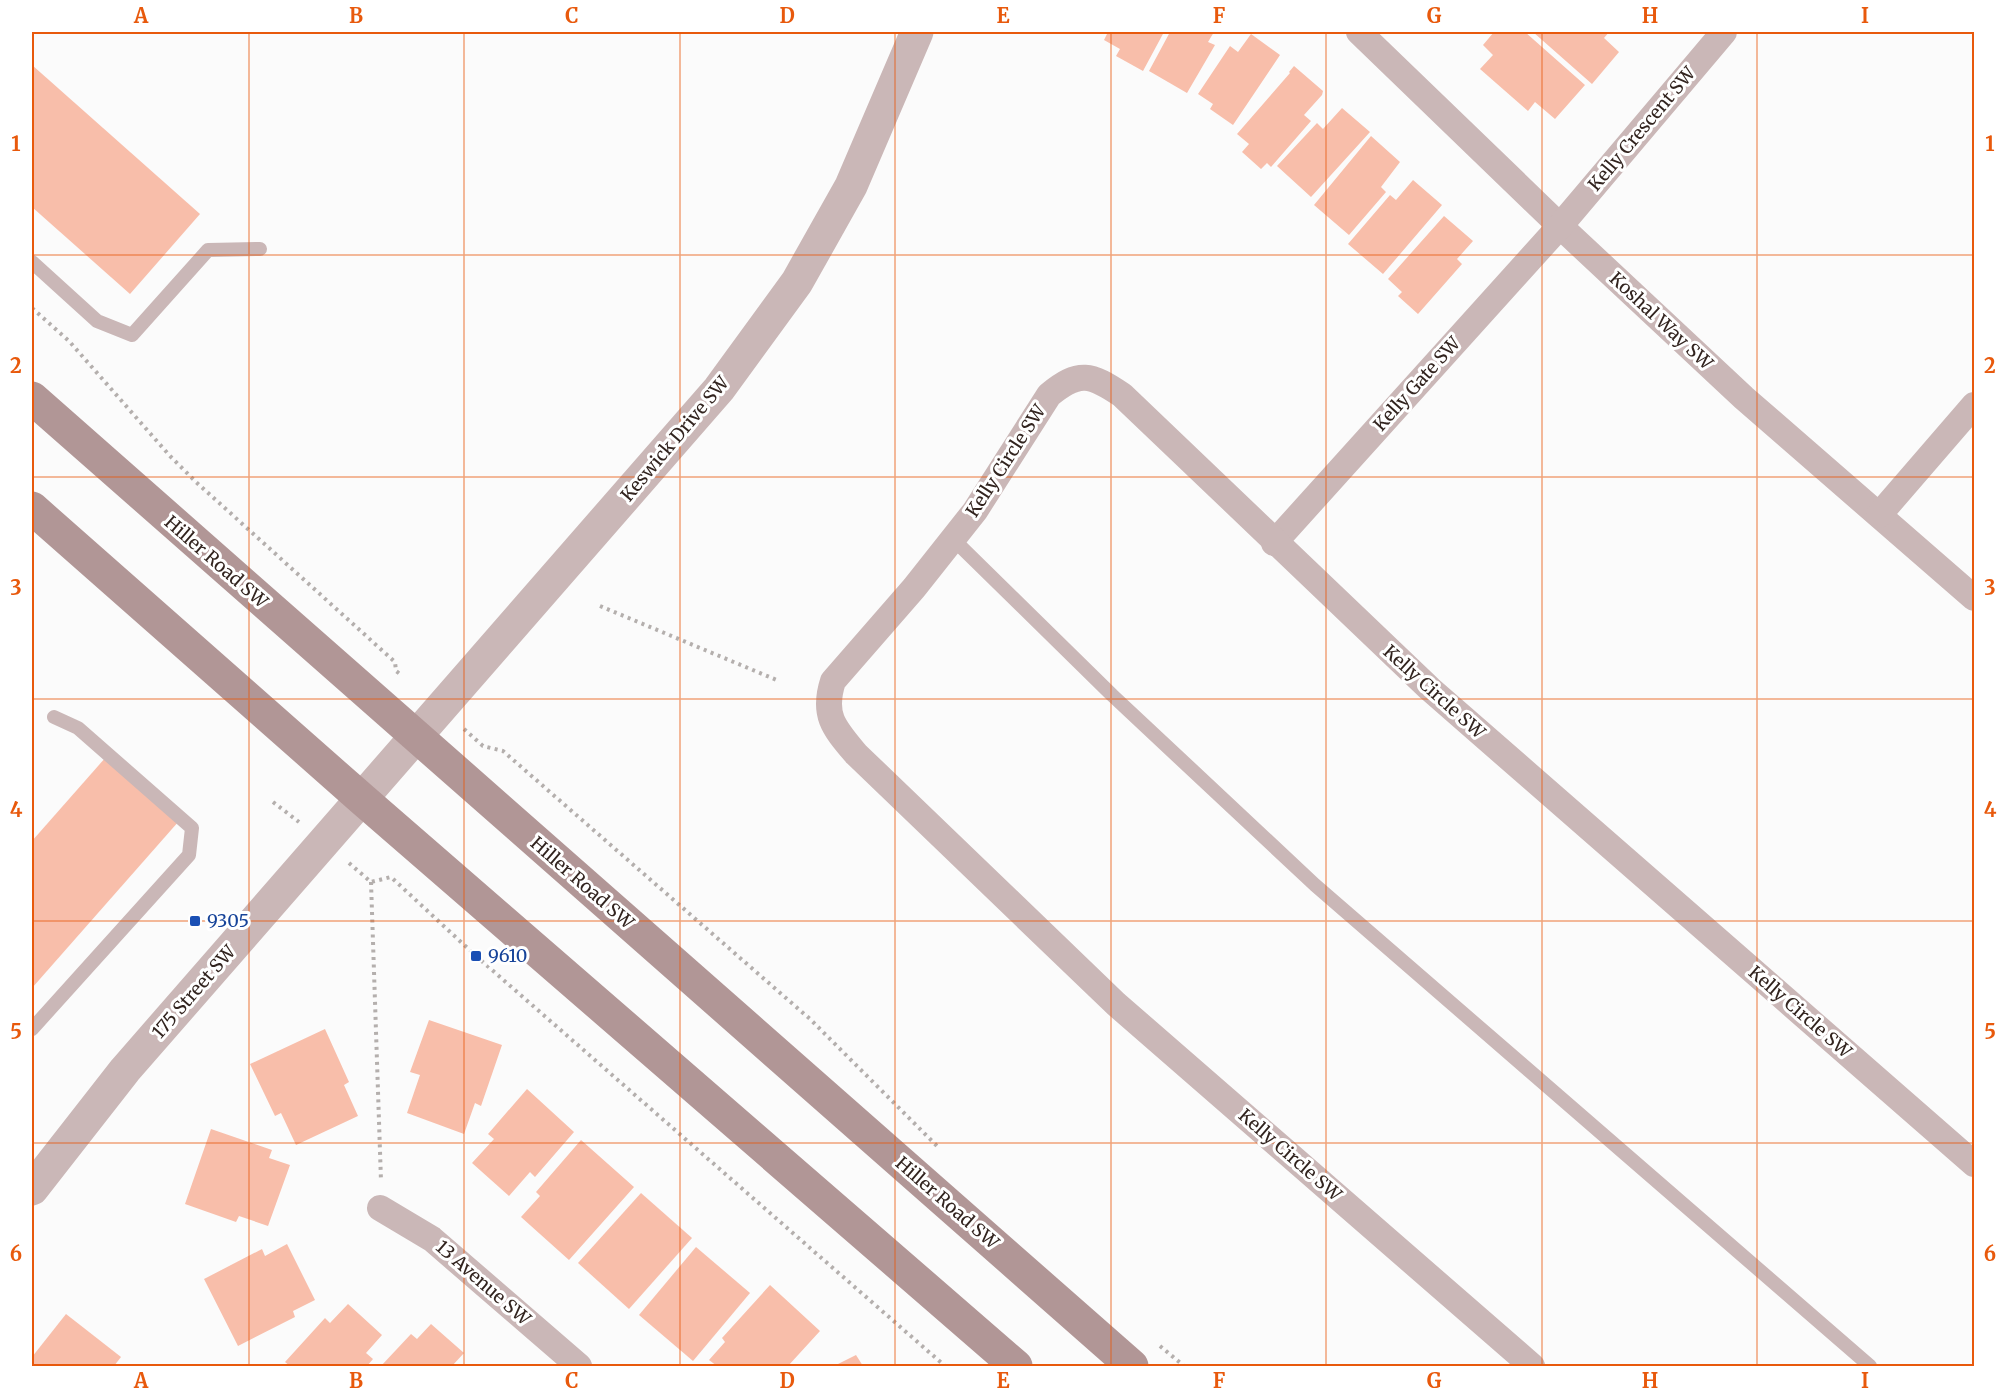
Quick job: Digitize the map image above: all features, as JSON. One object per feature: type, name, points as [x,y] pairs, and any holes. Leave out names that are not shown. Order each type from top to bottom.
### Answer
[{"type":"main road","name":"Hiller Road SW","points":[[32,398],[1132,1366]]},
{"type":"main road","points":[[32,508],[362,800],[1016,1366]]},
{"type":"street","name":"Keswick Drive SW","points":[[362,800],[667,449],[763,331],[796,282],[851,186],[918,32]]},
{"type":"street","name":"Koshal Way SW","points":[[1359,32],[1560,226],[1744,398],[1974,598]]},
{"type":"street","name":"Kelly Crescent SW","points":[[1560,226],[1724,32]]},
{"type":"street","name":"Kelly Gate SW","points":[[1274,543],[1560,226]]},
{"type":"street","name":"Kelly Circle SW","points":[[1532,1366],[1116,1004],[1038,932],[856,754],[839,735],[828,713],[828,699],[833,681],[953,539],[998,478],[1049,395],[1062,384],[1079,376],[1100,380],[1122,395],[1274,543],[1430,689],[1974,1164]]},
{"type":"street","points":[[1878,515],[1974,405]]},
{"type":"street","name":"175 Street SW","points":[[32,1189],[125,1070],[362,800]]},
{"type":"street","name":"13 Avenue SW","points":[[380,1208],[432,1239],[579,1366]]},
{"type":"lane","points":[[32,262],[97,321],[132,335],[208,250],[260,249]]},
{"type":"lane","points":[[32,416],[84,446]]},
{"type":"lane","points":[[953,539],[1112,695],[1315,885],[1870,1366]]},
{"type":"lane","points":[[32,1029],[189,855],[192,828],[78,728],[54,717]]},
{"type":"path","points":[[32,308],[69,341],[176,463],[395,662],[396,671]]},
{"type":"path","points":[[600,606],[779,681]]},
{"type":"path","points":[[483,746],[504,751],[752,967],[810,1019],[948,1157]]},
{"type":"path","points":[[273,802],[371,882],[382,1147],[380,1208]]},
{"type":"path","points":[[371,882],[391,877],[476,956],[945,1366]]},
{"type":"path","points":[[1157,1343],[1184,1366]]},
{"type":"building","points":[[1108,32],[1164,32],[1143,71],[1116,56],[1120,49],[1104,40]]},
{"type":"building","points":[[1170,32],[1214,32],[1208,42],[1215,45],[1187,93],[1149,71]]},
{"type":"building","points":[[1494,32],[1525,32],[1585,85],[1555,119],[1535,102],[1528,111],[1480,69],[1493,55],[1483,45]]},
{"type":"building","points":[[1533,32],[1609,32],[1604,38],[1619,52],[1592,84]]},
{"type":"building","points":[[1251,34],[1280,55],[1233,125],[1210,109],[1213,104],[1198,94],[1230,46],[1238,52]]},
{"type":"building","points":[[32,65],[200,214],[130,294],[32,207]]},
{"type":"building","points":[[1294,66],[1323,91],[1322,95],[1304,115],[1311,121],[1271,167],[1267,163],[1261,169],[1242,152],[1249,144],[1237,134]]},
{"type":"building","points":[[1342,108],[1370,132],[1311,197],[1277,166],[1317,123],[1323,129]]},
{"type":"building","points":[[1371,136],[1400,162],[1381,187],[1386,192],[1349,235],[1314,205]]},
{"type":"building","points":[[1413,180],[1442,205],[1383,274],[1348,244],[1390,195],[1396,200]]},
{"type":"building","points":[[1444,216],[1473,241],[1457,259],[1462,264],[1418,314],[1398,296],[1402,292],[1388,279]]},
{"type":"building","points":[[106,757],[179,821],[32,988],[32,841]]},
{"type":"building","points":[[429,1020],[502,1045],[481,1106],[475,1103],[464,1134],[407,1113],[420,1075],[410,1072]]},
{"type":"building","points":[[325,1029],[349,1082],[344,1085],[358,1116],[296,1145],[281,1113],[275,1116],[250,1064]]},
{"type":"building","points":[[527,1089],[574,1132],[535,1177],[530,1172],[509,1196],[472,1163],[494,1139],[488,1134]]},
{"type":"building","points":[[211,1129],[272,1150],[269,1158],[290,1165],[268,1226],[239,1216],[236,1222],[185,1204]]},
{"type":"building","points":[[581,1140],[634,1187],[569,1260],[521,1217],[540,1196],[536,1192]]},
{"type":"building","points":[[641,1193],[692,1238],[629,1309],[578,1263]]},
{"type":"building","points":[[287,1244],[315,1300],[293,1311],[295,1317],[238,1346],[204,1279],[262,1249],[265,1256]]},
{"type":"building","points":[[696,1247],[750,1293],[693,1361],[639,1315]]},
{"type":"building","points":[[770,1285],[820,1331],[788,1366],[717,1366],[709,1360],[725,1342],[722,1338]]},
{"type":"building","points":[[348,1304],[382,1335],[366,1353],[373,1359],[367,1366],[290,1366],[285,1362],[325,1318],[330,1323]]},
{"type":"building","points":[[66,1314],[121,1357],[114,1366],[32,1366],[32,1357]]},
{"type":"building","points":[[431,1324],[464,1353],[452,1366],[381,1366],[411,1334],[417,1339]]},
{"type":"building","points":[[856,1355],[863,1366],[834,1366]]},
{"type":"place","name":"9305","points":[[195,921]]},
{"type":"place","name":"9610","points":[[476,956]]}]
